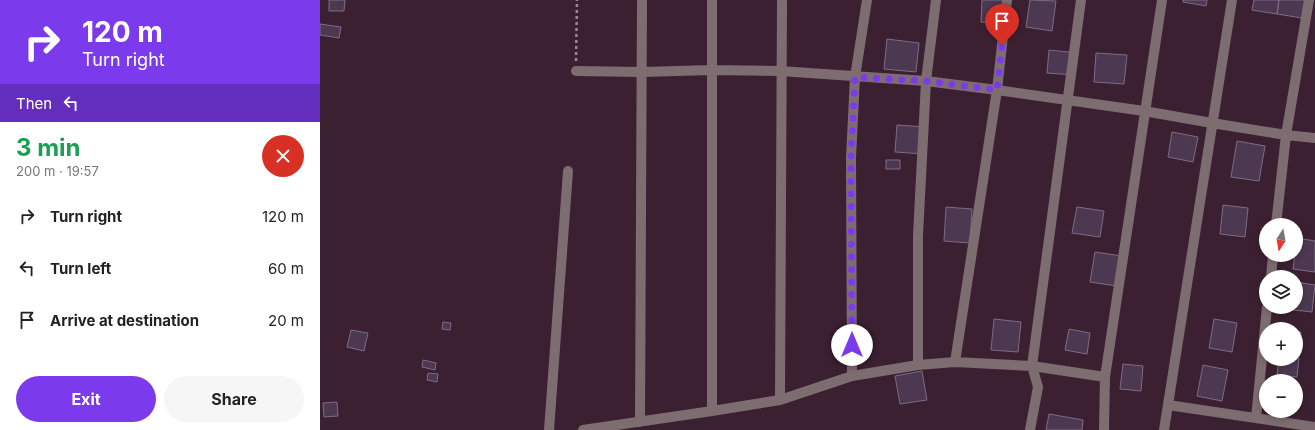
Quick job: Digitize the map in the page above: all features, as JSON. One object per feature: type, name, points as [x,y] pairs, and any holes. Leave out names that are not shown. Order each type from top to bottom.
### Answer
[{"type":"street","points":[[640,422],[642,0]]},
{"type":"street","points":[[712,0],[712,411]]},
{"type":"street","points":[[780,400],[780,71],[782,0]]},
{"type":"street","points":[[852,376],[851,158],[855,77],[867,0]]},
{"type":"street","points":[[918,365],[918,235],[926,81],[936,0]]},
{"type":"street","points":[[955,362],[997,90],[1007,0]]},
{"type":"street","points":[[1030,430],[1038,386],[1032,366],[1081,0]]},
{"type":"street","points":[[1104,430],[1105,377],[1144,111],[1162,0]]},
{"type":"street","points":[[1164,430],[1232,0]]},
{"type":"street","points":[[1277,218],[1286,135],[1309,0]]},
{"type":"street","points":[[576,71],[780,71],[926,81],[1144,111],[1286,135],[1315,138]]},
{"type":"street","points":[[548,430],[568,172]]},
{"type":"street","points":[[1256,418],[1266,314]]},
{"type":"street","points":[[583,430],[780,400],[852,376],[918,365],[955,362],[1032,366],[1105,377]]},
{"type":"street","points":[[1168,405],[1315,427]]},
{"type":"path","points":[[576,71],[577,0]]},
{"type":"building","points":[[329,0],[345,0],[344,11],[329,11]]},
{"type":"building","points":[[982,0],[1009,0],[1007,24],[981,22]]},
{"type":"building","points":[[1030,0],[1056,1],[1052,31],[1026,27]]},
{"type":"building","points":[[1183,0],[1207,0],[1206,6],[1183,2]]},
{"type":"building","points":[[1254,0],[1279,0],[1277,14],[1252,10]]},
{"type":"building","points":[[1279,0],[1305,0],[1302,18],[1277,14]]},
{"type":"building","points":[[320,24],[341,27],[339,38],[320,35]]},
{"type":"building","points":[[887,39],[919,43],[916,72],[884,69]]},
{"type":"building","points":[[1049,50],[1078,53],[1075,75],[1047,73]]},
{"type":"building","points":[[1096,53],[1127,55],[1124,84],[1094,82]]},
{"type":"building","points":[[897,125],[925,127],[923,154],[895,152]]},
{"type":"building","points":[[1172,132],[1198,137],[1193,162],[1168,157]]},
{"type":"building","points":[[1237,141],[1265,146],[1259,181],[1231,177]]},
{"type":"building","points":[[886,160],[900,160],[900,169],[886,169]]},
{"type":"building","points":[[1223,205],[1248,208],[1245,237],[1220,234]]},
{"type":"building","points":[[946,207],[972,209],[970,243],[944,241]]},
{"type":"building","points":[[1077,207],[1104,211],[1100,237],[1072,233]]},
{"type":"building","points":[[1303,239],[1315,241],[1315,272],[1293,269],[1294,262],[1303,262]]},
{"type":"building","points":[[1095,252],[1122,256],[1117,286],[1090,282]]},
{"type":"building","points":[[1303,283],[1315,285],[1312,312],[1303,311]]},
{"type":"building","points":[[994,319],[1021,322],[1018,352],[991,350]]},
{"type":"building","points":[[1214,319],[1237,323],[1232,352],[1209,348]]},
{"type":"building","points":[[443,322],[451,323],[450,330],[442,329]]},
{"type":"building","points":[[1069,329],[1090,333],[1087,354],[1065,350]]},
{"type":"building","points":[[351,330],[368,333],[364,351],[347,347]]},
{"type":"building","points":[[423,360],[436,363],[435,370],[422,367]]},
{"type":"building","points":[[1123,364],[1143,366],[1141,391],[1120,389]]},
{"type":"building","points":[[1203,365],[1228,370],[1222,401],[1197,396]]},
{"type":"building","points":[[1278,366],[1298,366],[1297,374],[1277,374]]},
{"type":"building","points":[[922,371],[927,400],[900,404],[895,376]]},
{"type":"building","points":[[428,373],[438,374],[437,382],[427,380]]},
{"type":"building","points":[[337,402],[338,416],[324,417],[323,403]]},
{"type":"building","points":[[1049,414],[1083,420],[1082,430],[1046,430]]},
{"type":"route","points":[[852,345],[851,158],[855,77],[926,81],[997,90],[1002,45]]}]
